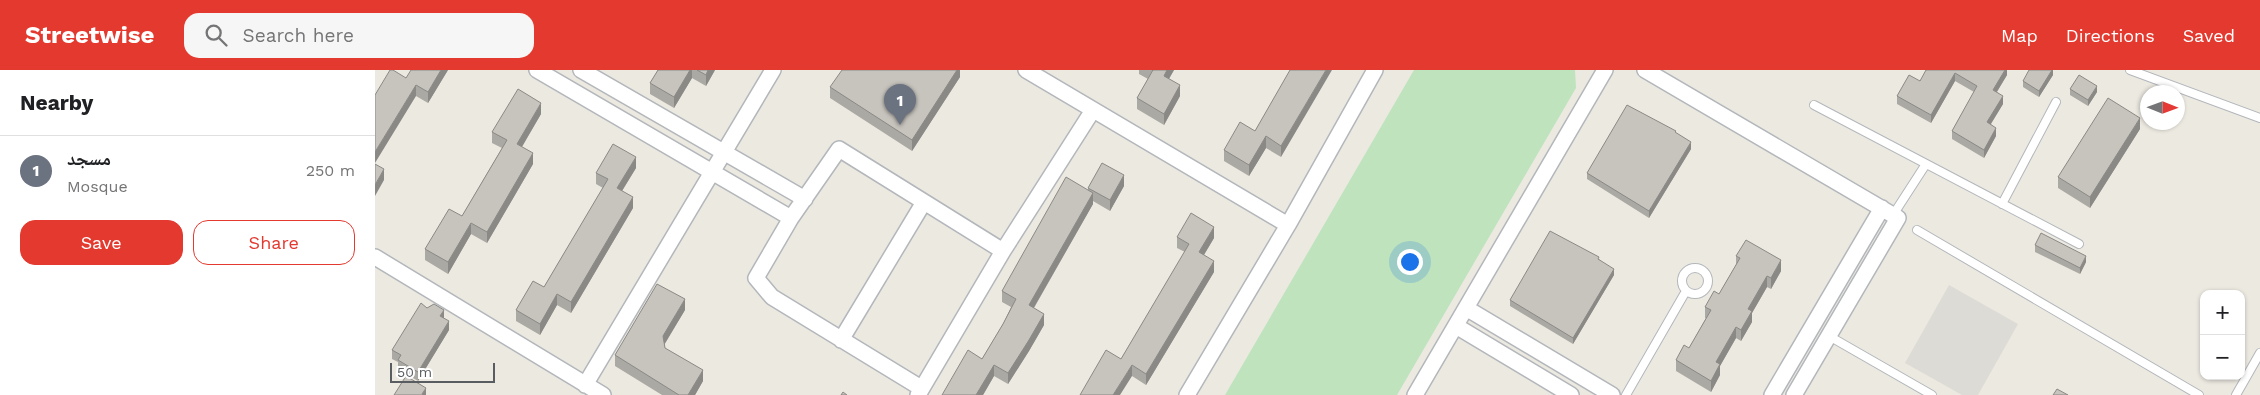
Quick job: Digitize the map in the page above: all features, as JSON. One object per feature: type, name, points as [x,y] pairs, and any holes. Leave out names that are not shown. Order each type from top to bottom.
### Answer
[{"type":"street","points":[[537,70],[791,218]]},
{"type":"street","points":[[581,70],[805,199]]},
{"type":"street","points":[[585,385],[773,70]]},
{"type":"street","points":[[1026,70],[1287,225]]},
{"type":"street","points":[[1187,395],[1375,70]]},
{"type":"street","points":[[1415,395],[1605,70]]},
{"type":"street","points":[[1645,70],[1891,214]]},
{"type":"street","points":[[1003,251],[839,149],[791,218],[756,278],[772,297],[920,392],[1003,251],[1093,110]]},
{"type":"street","points":[[841,340],[924,202]]},
{"type":"street","points":[[1794,395],[1829,336],[1891,214]]},
{"type":"street","points":[[1772,395],[1891,214]]},
{"type":"street","points":[[375,257],[603,395]]},
{"type":"street","points":[[1466,308],[1612,395]]},
{"type":"street","points":[[1456,326],[1571,395]]},
{"type":"lane","points":[[2130,70],[2260,118]]},
{"type":"lane","points":[[2002,204],[2056,102]]},
{"type":"lane","points":[[1814,105],[2079,244]]},
{"type":"lane","points":[[1891,214],[1926,164]]},
{"type":"lane","points":[[1917,230],[2199,395]]},
{"type":"lane","points":[[1626,395],[1685,291]]},
{"type":"lane","points":[[1829,336],[1933,395]]},
{"type":"lane","points":[[2236,395],[2260,353]]},
{"type":"lane","points":[[2180,395],[2185,387]]},
{"type":"shaded area","points":[[1949,285],[2018,324],[1978,395],[1962,395],[1905,363]]},
{"type":"green space","points":[[1414,70],[1575,70],[1576,88],[1397,395],[1225,395]]},
{"type":"building","points":[[390,70],[406,78],[411,70],[441,70],[428,92],[416,85],[375,152],[375,95]]},
{"type":"building","points":[[658,70],[690,70],[674,97],[650,83]]},
{"type":"building","points":[[697,70],[708,70],[706,75]]},
{"type":"building","points":[[842,70],[957,70],[912,140],[830,87]]},
{"type":"building","points":[[1153,70],[1167,70],[1164,76],[1180,85],[1164,114],[1137,98]]},
{"type":"building","points":[[1290,70],[1326,70],[1281,146],[1266,136],[1249,165],[1224,150],[1240,122],[1255,131]]},
{"type":"building","points":[[1926,70],[2005,70],[1993,90],[2003,96],[1987,122],[1996,128],[1984,150],[1952,131],[1977,86],[1955,73],[1931,115],[1897,96],[1909,75],[1920,81]]},
{"type":"building","points":[[2029,70],[2052,70],[2039,91],[2023,81]]},
{"type":"building","points":[[2079,75],[2097,86],[2088,100],[2070,89]]},
{"type":"building","points":[[518,89],[541,103],[517,144],[533,153],[487,232],[471,223],[448,262],[425,249],[449,209],[462,216],[507,140],[492,132]]},
{"type":"building","points":[[2108,98],[2140,118],[2090,197],[2058,177]]},
{"type":"building","points":[[1627,105],[1676,131],[1691,142],[1649,211],[1587,173]]},
{"type":"building","points":[[613,144],[636,157],[617,188],[633,197],[571,302],[557,294],[540,324],[516,310],[533,281],[544,287],[608,179],[596,173]]},
{"type":"building","points":[[1102,163],[1124,175],[1110,200],[1088,188]]},
{"type":"building","points":[[375,164],[384,169],[375,185]]},
{"type":"building","points":[[1066,177],[1093,193],[1029,305],[1044,314],[1008,373],[994,365],[976,395],[942,395],[968,350],[982,359],[1003,324],[1016,299],[1002,291]]},
{"type":"building","points":[[1191,213],[1214,227],[1199,252],[1214,261],[1146,374],[1132,365],[1113,395],[1080,395],[1106,350],[1121,359],[1189,244],[1177,237]]},
{"type":"building","points":[[1550,231],[1599,257],[1598,259],[1614,269],[1573,338],[1510,300]]},
{"type":"building","points":[[2041,233],[2086,256],[2080,268],[2035,245]]},
{"type":"building","points":[[1746,240],[1781,260],[1771,278],[1767,276],[1748,309],[1752,311],[1741,330],[1736,327],[1716,362],[1720,364],[1711,381],[1676,360],[1684,345],[1689,348],[1711,310],[1705,307],[1714,291],[1719,294],[1740,258],[1736,256]]},
{"type":"building","points":[[657,284],[685,299],[663,336],[665,348],[703,370],[688,395],[679,395],[615,355]]},
{"type":"building","points":[[421,303],[427,308],[434,304],[444,310],[440,316],[449,321],[418,372],[398,360],[401,355],[392,350]]},
{"type":"building","points":[[406,376],[426,388],[422,394],[424,395],[394,395]]},
{"type":"building","points":[[2057,389],[2068,395],[2053,395]]},
{"type":"place","name":"مسجد","points":[[900,125]]}]
